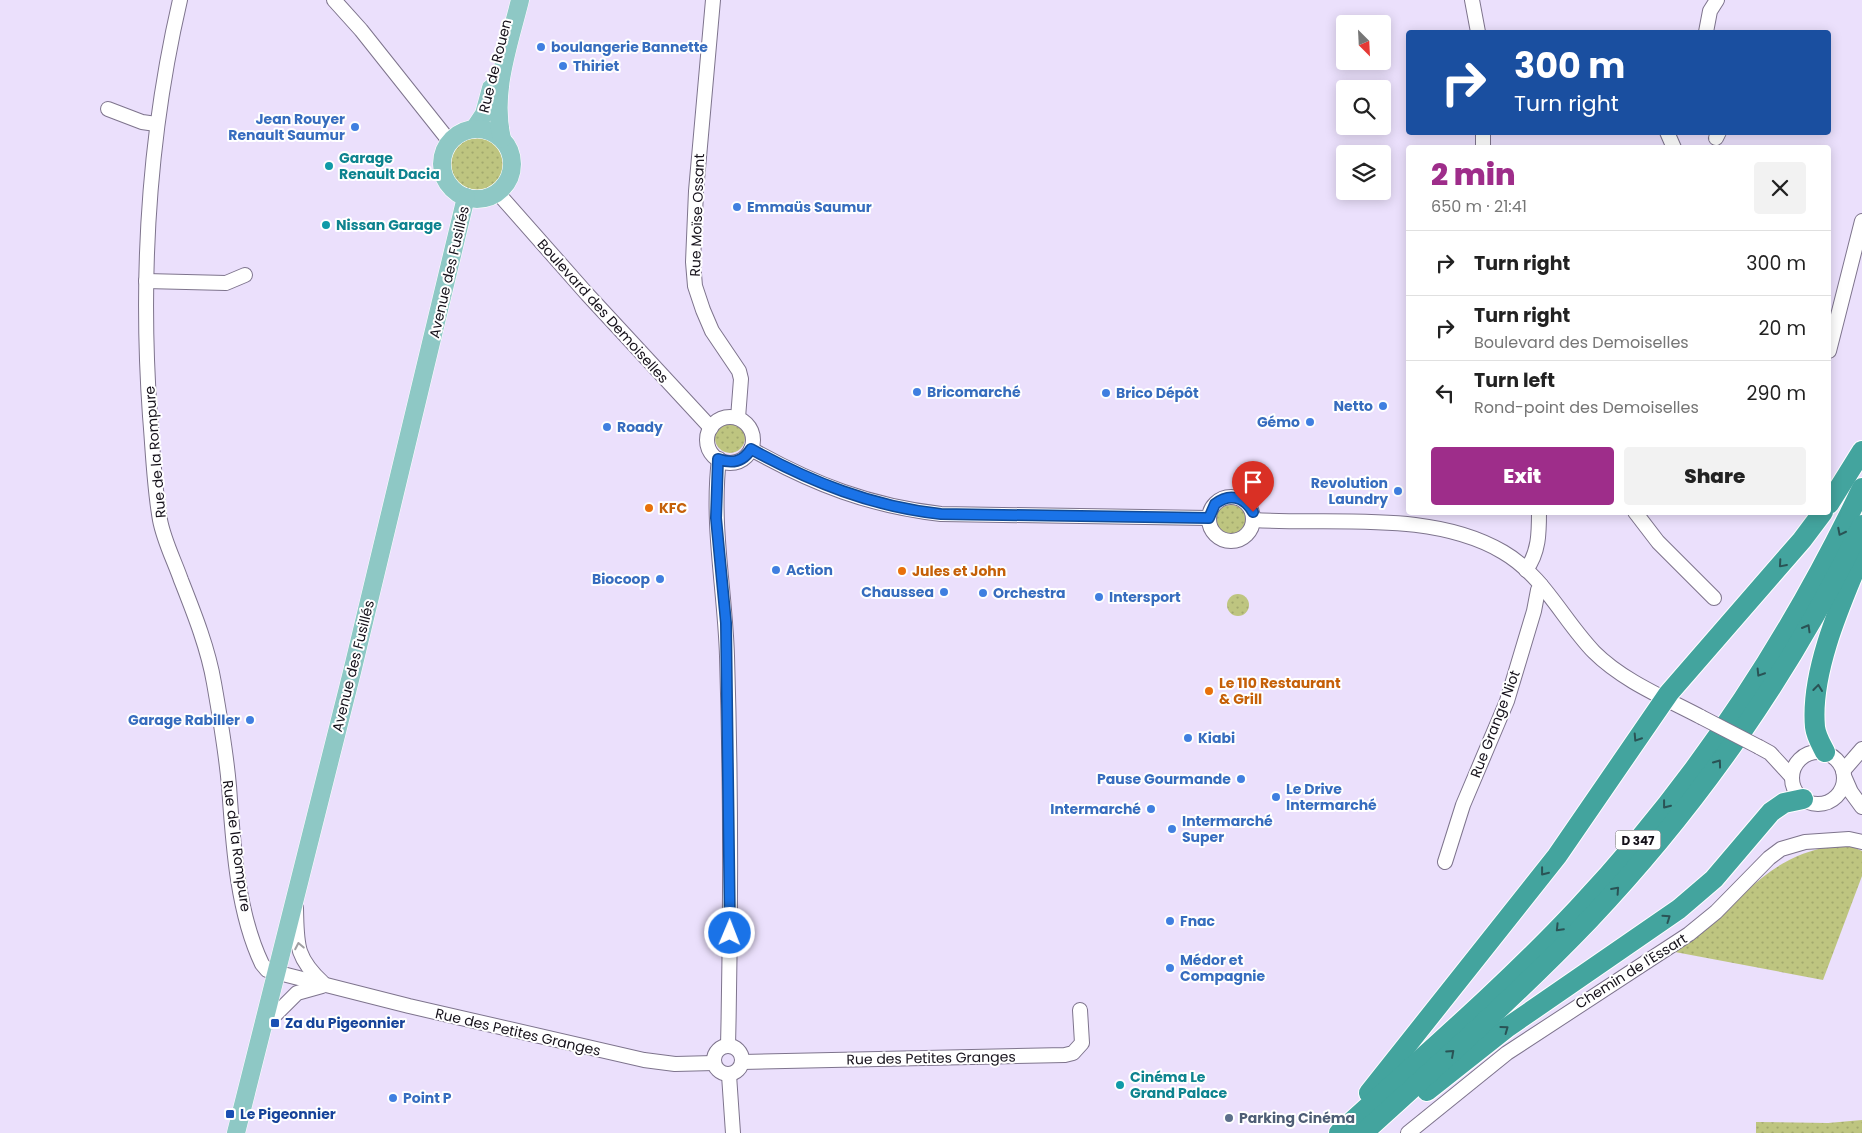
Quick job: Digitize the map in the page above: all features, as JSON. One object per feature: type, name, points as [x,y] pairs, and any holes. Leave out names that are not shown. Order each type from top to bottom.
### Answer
[{"type":"highway","points":[[1831,501],[1862,451]]},
{"type":"highway","name":"D 347","points":[[1339,1133],[1550,938],[1607,876],[1650,825],[1711,746],[1760,674],[1811,589],[1862,488]]},
{"type":"highway","points":[[1339,1133],[1557,856],[1665,698],[1802,540],[1821,515]]},
{"type":"highway","name":"D 347","points":[[1363,1133],[1501,1008],[1555,955],[1619,887],[1668,829],[1724,755],[1778,676],[1821,604],[1862,525]]},
{"type":"highway","points":[[1822,755],[1815,728],[1822,667],[1838,611],[1862,553]]},
{"type":"highway","points":[[1368,1133],[1442,1079],[1508,1027],[1679,909],[1714,879],[1770,812],[1784,803],[1803,799]]},
{"type":"main road","name":"Rue de Rouen","points":[[474,129],[486,109],[512,0]]},
{"type":"main road","name":"Rue de Rouen","points":[[502,139],[498,117],[498,94],[520,0]]},
{"type":"main road","points":[[474,129],[494,133],[502,139],[510,152],[512,163],[505,184],[498,192],[477,199],[458,193],[445,178],[442,159],[450,142],[457,135],[474,129]]},
{"type":"main road","name":"Avenue des Fusillés","points":[[236,1133],[296,898],[466,197]]},
{"type":"street","name":"Rue de la Rompure","points":[[180,0],[156,124],[146,281],[149,395],[160,520],[166,542],[181,578],[205,648],[214,682],[229,784],[232,826],[244,909],[252,940],[262,964],[267,970],[277,972]]},
{"type":"street","points":[[334,0],[361,30],[450,142]]},
{"type":"street","name":"Rue Moïse Ossant","points":[[713,0],[696,191],[693,262],[695,286],[702,310],[712,331],[739,372],[741,379],[738,418]]},
{"type":"street","points":[[1706,30],[1710,11],[1717,0]]},
{"type":"street","points":[[1474,4],[1478,30]]},
{"type":"street","points":[[108,110],[142,122],[156,124]]},
{"type":"street","name":"Boulevard des Demoiselles","points":[[498,192],[581,287],[711,428]]},
{"type":"street","points":[[1831,343],[1862,221]]},
{"type":"street","points":[[146,281],[226,283],[245,275]]},
{"type":"street","points":[[726,417],[738,418],[752,432],[751,449],[744,458],[737,462],[726,462],[718,459],[709,448],[708,438],[711,428],[716,422],[726,417]]},
{"type":"street","points":[[751,449],[799,475],[869,501],[901,510],[941,514],[1209,518]]},
{"type":"street","points":[[718,459],[716,518],[726,623],[728,713],[731,896],[728,1046]]},
{"type":"street","points":[[1236,497],[1249,505],[1254,520],[1252,528],[1246,536],[1230,541],[1217,536],[1210,525],[1209,518],[1215,504],[1221,499],[1236,497]]},
{"type":"street","points":[[1526,570],[1534,558],[1538,544],[1539,515]]},
{"type":"street","points":[[1637,515],[1658,542],[1714,598]]},
{"type":"street","points":[[1254,520],[1427,526],[1465,535],[1505,552],[1542,586],[1596,654],[1618,672],[1665,698],[1765,750],[1788,756],[1822,755],[1862,748]]},
{"type":"street","name":"Rue Grange Niot","points":[[1445,862],[1463,805],[1507,701],[1534,611],[1538,590],[1542,586]]},
{"type":"street","points":[[1828,801],[1840,791],[1844,773],[1862,748]]},
{"type":"street","points":[[1765,750],[1792,777]]},
{"type":"street","points":[[1822,755],[1844,773],[1861,806]]},
{"type":"street","points":[[1822,755],[1794,768],[1793,785],[1803,799],[1811,803],[1828,801],[1861,806]]},
{"type":"street","name":"Chemin de l'Essart","points":[[1408,1133],[1507,1052],[1689,934],[1716,912],[1769,858],[1781,849],[1805,842],[1849,839],[1862,842]]},
{"type":"street","points":[[263,1028],[297,994],[325,985],[310,971],[299,951],[296,898]]},
{"type":"street","name":"Rue des Petites Granges","points":[[277,972],[644,1060],[675,1064],[714,1063]]},
{"type":"street","name":"Rue des Petites Granges","points":[[742,1062],[1072,1053],[1082,1043],[1080,1010]]},
{"type":"street","points":[[728,1046],[740,1053],[742,1062],[738,1071],[729,1074],[717,1070],[714,1063],[719,1049],[728,1046]]},
{"type":"street","points":[[729,1074],[733,1133]]},
{"type":"green space","points":[[477,138],[487,140],[495,146],[501,154],[503,164],[501,174],[495,182],[487,188],[477,190],[467,188],[459,182],[453,174],[451,164],[453,154],[459,146],[467,140]]},
{"type":"green space","points":[[730,423],[741,427],[745,438],[741,449],[730,453],[719,449],[715,438],[719,427]]},
{"type":"green space","points":[[1231,505],[1237,506],[1242,510],[1246,515],[1246,527],[1242,532],[1237,536],[1231,537],[1225,536],[1220,532],[1216,527],[1215,521],[1216,515],[1220,510],[1225,506]]},
{"type":"green space","points":[[1238,594],[1246,597],[1249,605],[1246,613],[1238,616],[1230,613],[1227,605],[1230,597]]},
{"type":"green space","points":[[1832,846],[1851,846],[1862,851],[1862,876],[1823,980],[1675,952],[1703,932],[1752,886],[1780,865],[1795,857]]},
{"type":"green space","points":[[1862,1120],[1862,1133],[1756,1133],[1756,1122],[1828,1123]]},
{"type":"place","name":"boulangerie Bannette","points":[[541,47]]},
{"type":"place","name":"Thiriet","points":[[563,66]]},
{"type":"place","name":"Jean Rouyer Renault Saumur","points":[[355,127]]},
{"type":"place","name":"Garage Renault Dacia","points":[[329,166]]},
{"type":"place","name":"Emmaüs Saumur","points":[[737,207]]},
{"type":"place","name":"Nissan Garage","points":[[326,225]]},
{"type":"place","name":"Bricomarché","points":[[917,392]]},
{"type":"place","name":"Brico Dépôt","points":[[1106,393]]},
{"type":"place","name":"Netto","points":[[1383,406]]},
{"type":"place","name":"Gémo","points":[[1310,422]]},
{"type":"place","name":"Roady","points":[[607,427]]},
{"type":"place","name":"Revolution Laundry","points":[[1398,491]]},
{"type":"place","name":"KFC","points":[[649,508]]},
{"type":"place","name":"Action","points":[[776,570]]},
{"type":"place","name":"Jules et John","points":[[902,571]]},
{"type":"place","name":"Biocoop","points":[[660,579]]},
{"type":"place","name":"Chaussea","points":[[944,592]]},
{"type":"place","name":"Orchestra","points":[[983,593]]},
{"type":"place","name":"Intersport","points":[[1099,597]]},
{"type":"place","name":"Le 110 Restaurant & Grill","points":[[1209,691]]},
{"type":"place","name":"Garage Rabiller","points":[[250,720]]},
{"type":"place","name":"Kiabi","points":[[1188,738]]},
{"type":"place","name":"Pause Gourmande","points":[[1241,779]]},
{"type":"place","name":"Le Drive Intermarché","points":[[1276,797]]},
{"type":"place","name":"Intermarché","points":[[1151,809]]},
{"type":"place","name":"Intermarché Super","points":[[1172,829]]},
{"type":"place","name":"Fnac","points":[[1170,921]]},
{"type":"place","name":"Médor et Compagnie","points":[[1170,968]]},
{"type":"place","name":"Za du Pigeonnier","points":[[275,1023]]},
{"type":"place","name":"Cinéma Le Grand Palace","points":[[1120,1085]]},
{"type":"place","name":"Point P","points":[[393,1098]]},
{"type":"place","name":"Le Pigeonnier","points":[[230,1114]]},
{"type":"place","name":"Parking Cinéma","points":[[1229,1118]]},
{"type":"route","points":[[730,933],[726,623],[716,518],[718,459],[726,462],[737,462],[744,458],[751,449],[799,475],[878,504],[901,510],[941,514],[1209,518],[1210,510],[1215,504],[1221,499],[1228,497],[1244,500],[1253,512]]}]
